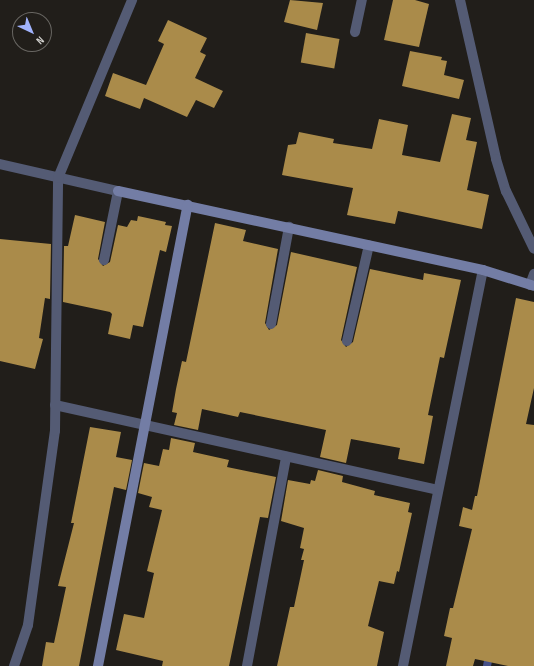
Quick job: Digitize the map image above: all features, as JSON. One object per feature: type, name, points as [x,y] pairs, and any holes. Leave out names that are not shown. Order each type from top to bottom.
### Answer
[{"type":"street","points":[[14,666],[28,625],[55,431],[58,178],[132,0]]},
{"type":"street","points":[[355,32],[362,0]]},
{"type":"street","points":[[460,0],[496,159],[506,191],[534,249]]},
{"type":"street","points":[[0,164],[58,178],[484,270],[532,285],[534,274]]},
{"type":"street","points":[[104,260],[118,191]]},
{"type":"street","points":[[98,666],[188,205]]},
{"type":"street","points":[[271,324],[289,227]]},
{"type":"street","points":[[347,341],[369,245]]},
{"type":"street","points":[[403,666],[484,270]]},
{"type":"street","points":[[56,405],[145,423],[286,457],[438,490]]},
{"type":"street","points":[[247,666],[286,457]]},
{"type":"building","points":[[290,0],[323,3],[317,30],[284,22]]},
{"type":"building","points":[[393,0],[415,0],[429,4],[419,47],[384,40]]},
{"type":"building","points":[[168,20],[207,38],[200,52],[206,55],[195,78],[223,91],[214,108],[196,100],[187,117],[144,98],[140,109],[105,96],[113,73],[146,85],[164,44],[158,41]]},
{"type":"building","points":[[306,33],[339,39],[334,68],[301,63]]},
{"type":"building","points":[[410,51],[442,57],[441,60],[447,61],[444,75],[464,80],[459,99],[402,86]]},
{"type":"building","points":[[452,114],[471,118],[466,140],[477,142],[467,190],[489,195],[482,229],[398,211],[395,224],[347,215],[353,188],[282,175],[288,145],[296,144],[299,132],[334,139],[333,143],[372,149],[379,119],[408,125],[402,155],[440,162]]},
{"type":"building","points":[[75,215],[105,222],[98,259],[103,266],[110,262],[118,225],[127,227],[131,220],[137,221],[138,216],[166,222],[165,225],[172,226],[166,252],[160,250],[143,327],[133,325],[130,339],[108,334],[112,314],[110,312],[63,302],[64,246],[68,246]]},
{"type":"building","points":[[215,223],[246,230],[243,241],[278,249],[265,323],[269,330],[277,325],[291,252],[357,267],[341,340],[346,347],[353,342],[370,269],[423,280],[424,273],[461,280],[444,358],[440,357],[428,415],[433,416],[424,464],[398,459],[400,448],[351,439],[346,463],[320,457],[326,430],[240,412],[238,417],[202,409],[198,430],[174,425],[177,413],[172,412],[176,389],[182,361],[186,362]]},
{"type":"building","points":[[0,239],[51,244],[50,299],[45,298],[39,338],[43,339],[35,369],[0,361]]},
{"type":"building","points":[[516,298],[534,302],[534,388],[526,424],[534,425],[534,666],[508,666],[475,659],[473,666],[446,666],[452,638],[444,636],[450,608],[453,608],[472,529],[459,526],[463,507],[472,510],[475,496],[477,496]]},
{"type":"building","points":[[90,427],[121,432],[116,457],[132,460],[126,490],[114,487],[79,666],[42,666],[46,642],[54,643],[66,587],[58,586],[74,523],[71,523]]},
{"type":"building","points":[[171,438],[195,443],[193,452],[229,460],[227,467],[276,477],[268,518],[260,517],[229,666],[162,666],[163,661],[116,650],[124,614],[144,618],[154,573],[147,571],[162,510],[149,507],[152,497],[138,493],[144,463],[159,466],[163,449],[169,450]]},
{"type":"building","points":[[318,470],[343,476],[342,482],[375,491],[374,495],[410,503],[408,512],[412,513],[399,572],[397,571],[394,584],[379,581],[368,626],[384,632],[377,666],[277,666],[290,607],[294,607],[304,560],[301,560],[304,549],[300,548],[304,528],[281,521],[288,480],[310,484],[311,480],[315,481]]},
{"type":"waterway","points":[[487,666],[490,651]]}]
